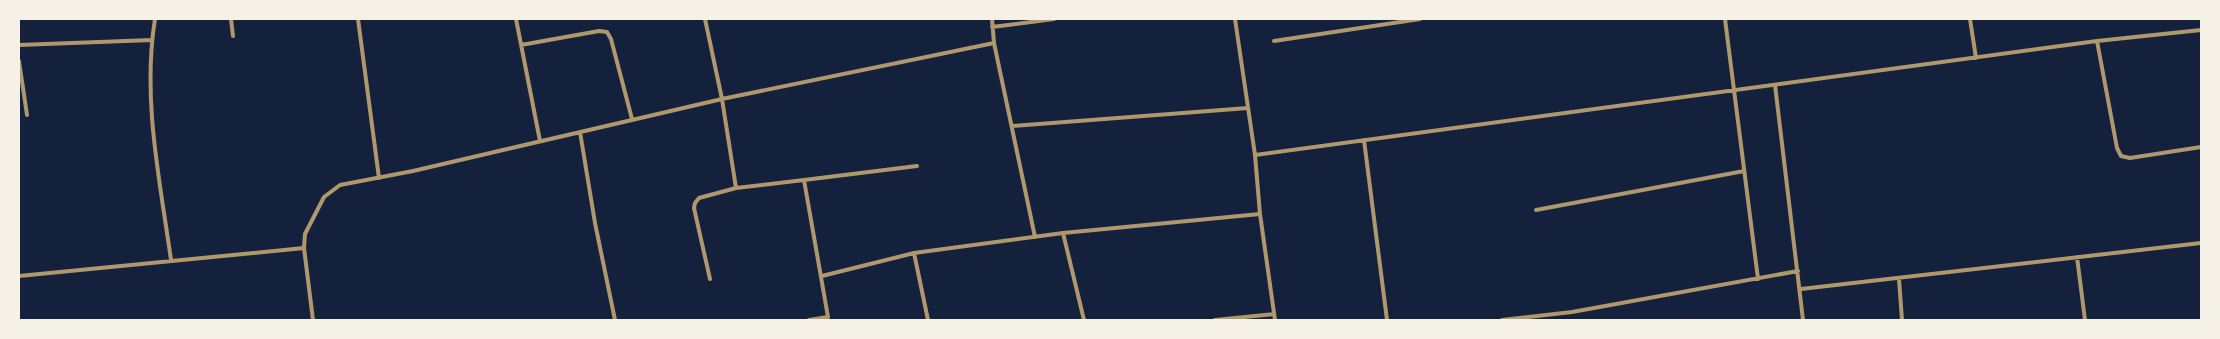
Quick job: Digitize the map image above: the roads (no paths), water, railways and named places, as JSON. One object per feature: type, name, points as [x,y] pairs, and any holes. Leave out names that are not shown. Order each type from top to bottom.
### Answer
[{"type":"street","points":[[155,19],[150,66],[154,132],[171,260]]},
{"type":"street","points":[[231,19],[233,36]]},
{"type":"street","points":[[358,19],[379,178]]},
{"type":"street","points":[[516,19],[540,141]]},
{"type":"street","points":[[705,19],[722,99],[736,188]]},
{"type":"street","points":[[992,19],[994,43],[1034,237]]},
{"type":"street","points":[[992,27],[1054,19]]},
{"type":"street","points":[[1235,19],[1255,155],[1260,214],[1274,320]]},
{"type":"street","points":[[1274,41],[1420,19]]},
{"type":"street","points":[[1725,19],[1758,278]]},
{"type":"street","points":[[1970,19],[1976,58]]},
{"type":"street","points":[[1255,155],[2097,41],[2201,30]]},
{"type":"street","points":[[521,46],[599,31],[607,32],[611,38],[632,119]]},
{"type":"street","points":[[19,45],[152,40]]},
{"type":"street","points":[[2097,41],[2117,148],[2121,156],[2130,158],[2201,147]]},
{"type":"street","points":[[313,320],[304,248],[305,234],[324,197],[340,185],[379,178],[722,99],[994,43]]},
{"type":"street","points":[[19,61],[27,115]]},
{"type":"street","points":[[1775,85],[1803,320]]},
{"type":"street","points":[[1012,126],[1248,108]]},
{"type":"street","points":[[580,132],[594,223],[615,320]]},
{"type":"street","points":[[1364,140],[1387,320]]},
{"type":"street","points":[[710,279],[694,208],[695,203],[699,198],[736,188],[917,166]]},
{"type":"street","points":[[1536,210],[1744,170]]},
{"type":"street","points":[[804,180],[822,276],[828,318],[809,320]]},
{"type":"street","points":[[822,276],[914,253],[1063,233],[1260,214]]},
{"type":"street","points":[[1063,233],[1084,320]]},
{"type":"street","points":[[1800,290],[2201,243]]},
{"type":"street","points":[[19,276],[304,248]]},
{"type":"street","points":[[914,253],[928,320]]},
{"type":"street","points":[[2077,257],[2084,320]]},
{"type":"street","points":[[1502,320],[1572,312],[1798,271]]},
{"type":"street","points":[[1899,279],[1902,320]]},
{"type":"street","points":[[1215,320],[1274,314]]}]
